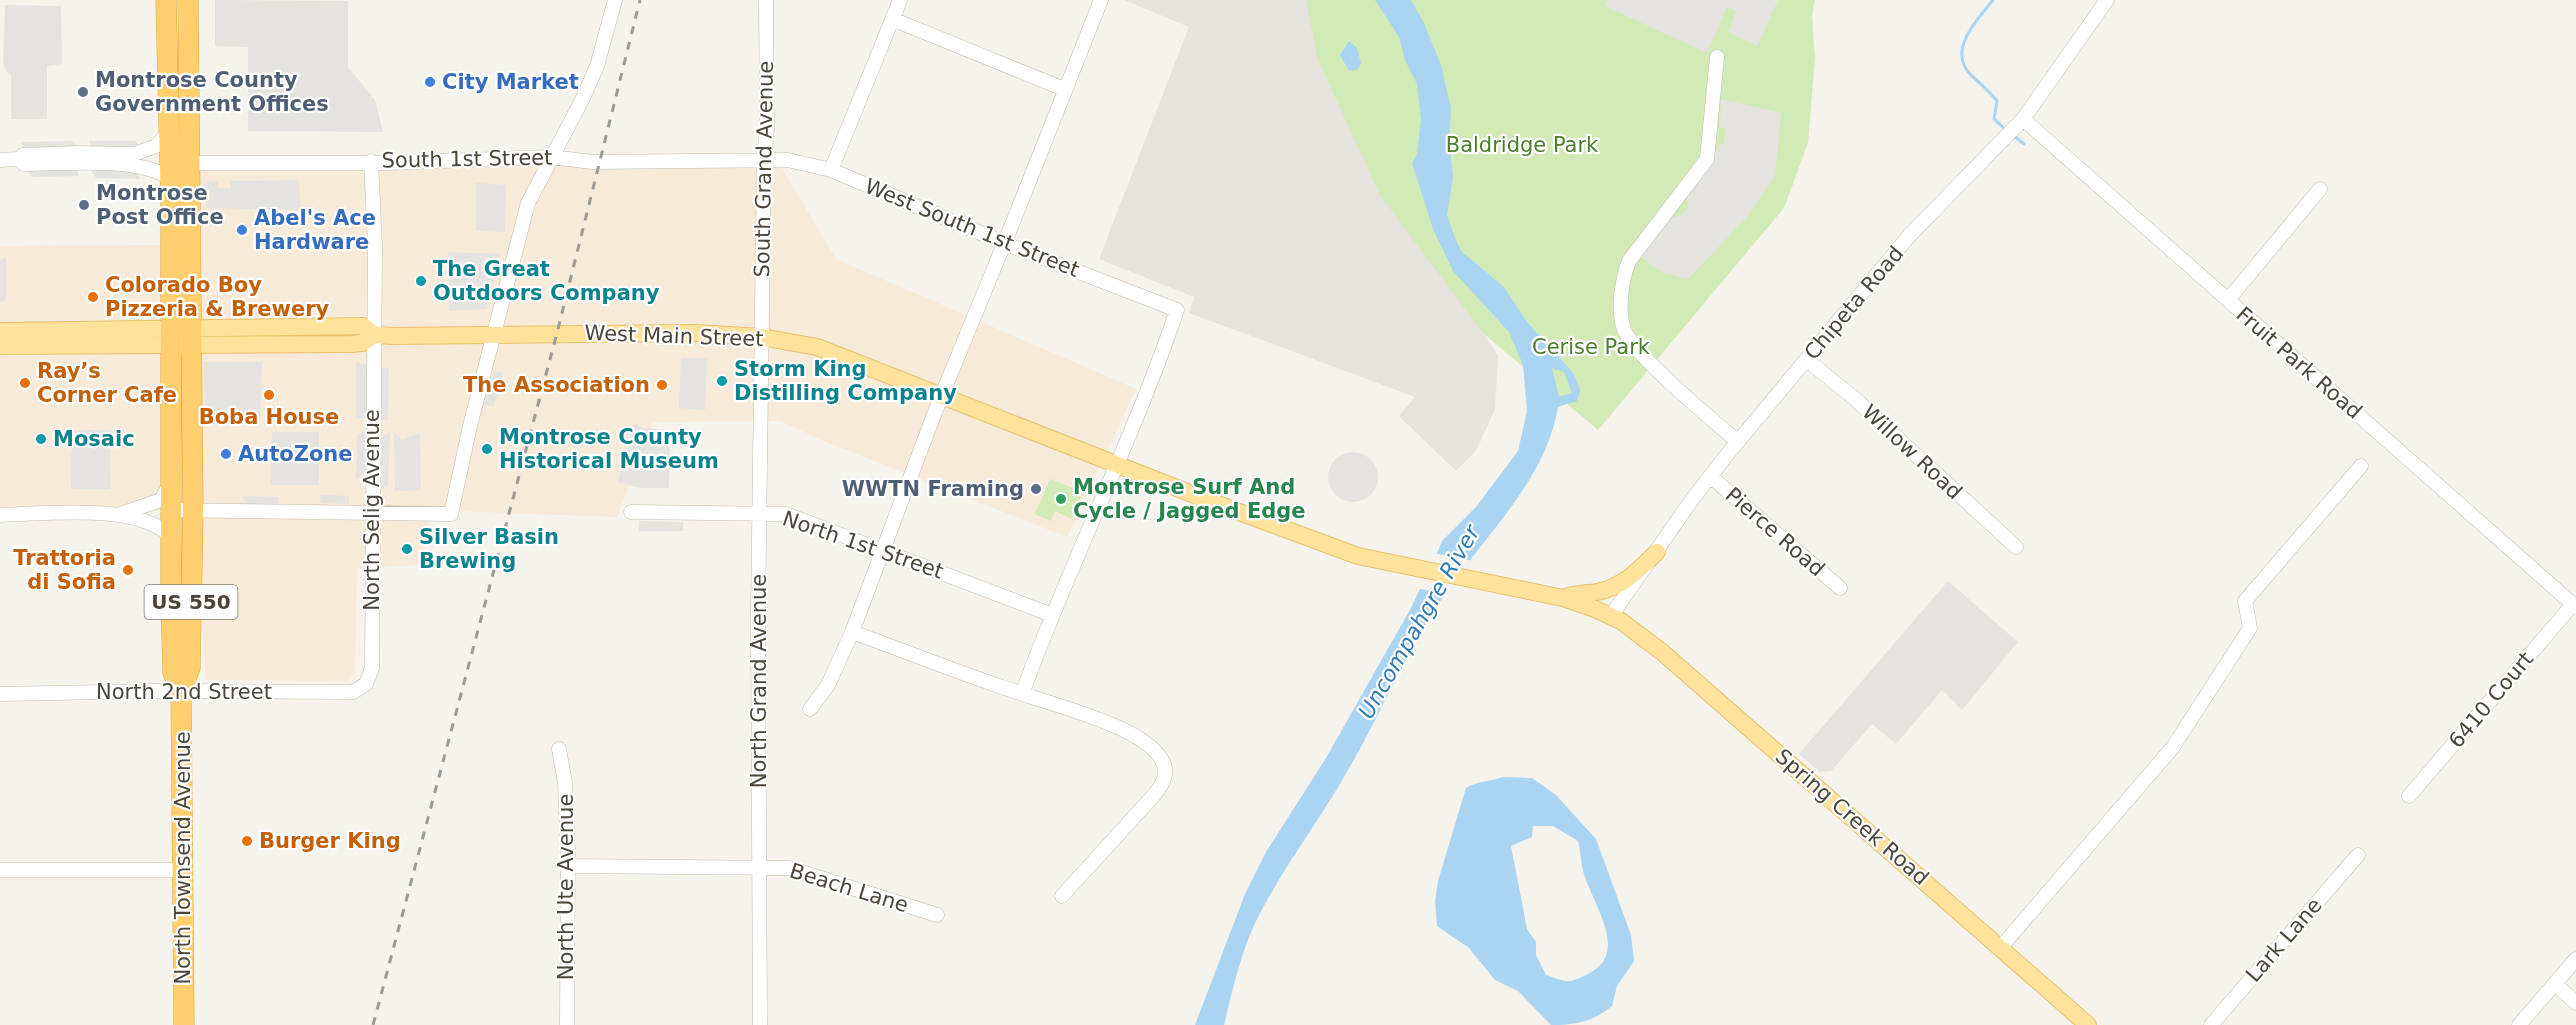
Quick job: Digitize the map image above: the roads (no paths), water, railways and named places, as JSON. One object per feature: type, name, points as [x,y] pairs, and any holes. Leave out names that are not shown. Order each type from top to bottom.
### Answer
[{"type":"highway","name":"US 550","points":[[166,0],[170,132],[170,338]]},
{"type":"highway","name":"US 550","points":[[188,0],[192,250],[190,338]]},
{"type":"highway","name":"North Townsend Avenue","points":[[170,338],[173,673],[182,691]]},
{"type":"highway","name":"North Townsend Avenue","points":[[184,1025],[182,691],[190,668],[193,511],[190,338]]},
{"type":"main road","name":"West Main Street","points":[[170,338],[190,338],[208,327],[363,326],[375,335],[695,333],[762,338],[816,347],[1249,516],[1358,556],[1563,598],[1611,616]]},
{"type":"main road","points":[[0,331],[170,338]]},
{"type":"main road","points":[[0,346],[170,338]]},
{"type":"main road","points":[[1563,598],[1599,591],[1619,584],[1638,571],[1657,552]]},
{"type":"main road","name":"Spring Creek Road","points":[[1611,616],[1662,652],[2088,1025]]},
{"type":"street","points":[[170,510],[451,514],[470,426],[528,203],[583,98],[597,66],[615,0]]},
{"type":"street","name":"South Grand Avenue","points":[[762,338],[764,159],[767,128],[766,0]]},
{"type":"street","points":[[831,170],[900,0]]},
{"type":"street","points":[[810,709],[828,685],[852,632],[942,396],[1101,0]]},
{"type":"street","name":"Chipeta Road","points":[[1611,616],[1710,476],[1909,236],[2023,119],[2107,0]]},
{"type":"street","points":[[892,19],[1064,89]]},
{"type":"street","points":[[1717,57],[1707,159],[1629,261],[1624,273],[1621,305],[1624,329],[1638,351],[1738,442]]},
{"type":"street","name":"Fruit Park Road","points":[[2023,119],[2574,605]]},
{"type":"street","name":"South 1st Street","points":[[0,160],[18,159],[23,155],[134,154],[156,146],[170,132]]},
{"type":"street","name":"South 1st Street","points":[[18,159],[24,164],[131,164],[170,170],[189,163],[371,161],[384,163],[551,157],[593,162],[764,159]]},
{"type":"street","name":"West South 1st Street","points":[[764,159],[788,160],[831,170],[1004,243],[1177,310],[1117,464]]},
{"type":"street","name":"North Selig Avenue","points":[[366,684],[372,668],[375,245],[371,161]]},
{"type":"street","points":[[2228,300],[2320,189]]},
{"type":"street","name":"North Grand Avenue","points":[[760,1025],[758,614],[762,338]]},
{"type":"street","name":"Willow Road","points":[[1807,360],[1854,398],[2016,547]]},
{"type":"street","points":[[1022,694],[1052,615],[1117,464]]},
{"type":"street","points":[[2001,947],[2173,747],[2250,628],[2245,601],[2361,466]]},
{"type":"street","name":"Pierce Road","points":[[1710,476],[1840,588]]},
{"type":"street","points":[[115,515],[161,500],[171,480]]},
{"type":"street","name":"North 1st Street","points":[[631,512],[786,514],[884,549],[1052,615]]},
{"type":"street","points":[[0,516],[115,515],[147,522],[162,528],[172,537]]},
{"type":"street","name":"6410 Court","points":[[2409,796],[2574,605]]},
{"type":"street","points":[[852,632],[1112,724],[1152,749],[1165,766],[1162,783],[1155,794],[1062,896]]},
{"type":"street","name":"North 2nd Street","points":[[0,694],[182,691],[353,692],[366,684]]},
{"type":"street","name":"North Ute Avenue","points":[[559,749],[566,783],[567,1025]]},
{"type":"street","name":"Lark Lane","points":[[2211,1025],[2358,855]]},
{"type":"street","name":"Beach Lane","points":[[567,866],[789,868],[937,915]]},
{"type":"street","points":[[0,870],[184,870]]},
{"type":"street","points":[[2519,1025],[2576,959]]},
{"type":"street","points":[[2554,984],[2576,1003]]},
{"type":"water","name":"Uncompahgre River","points":[[1375,0],[1411,0],[1424,23],[1441,65],[1451,108],[1449,138],[1453,177],[1447,215],[1461,251],[1504,287],[1527,322],[1574,374],[1580,390],[1577,401],[1558,407],[1551,435],[1540,461],[1509,510],[1439,603],[1348,770],[1268,898],[1247,943],[1224,1025],[1195,1025],[1245,894],[1266,852],[1326,758],[1411,608],[1443,540],[1476,507],[1518,451],[1527,411],[1523,365],[1509,332],[1453,271],[1433,229],[1412,163],[1417,154],[1421,119],[1417,84],[1405,60],[1399,37]],"holes":[[[1552,368],[1564,372],[1572,393],[1559,397]]]},
{"type":"water","points":[[1349,41],[1357,48],[1361,63],[1358,69],[1349,71],[1340,55]]},
{"type":"water","points":[[1503,777],[1532,778],[1556,795],[1596,839],[1631,935],[1634,961],[1617,986],[1612,1006],[1591,1019],[1551,1025],[1518,991],[1495,980],[1469,948],[1437,926],[1435,901],[1438,881],[1466,788]],"holes":[[[1533,826],[1553,826],[1578,841],[1584,873],[1602,917],[1608,944],[1606,956],[1599,966],[1571,981],[1546,975],[1536,955],[1536,942],[1527,929],[1511,846],[1532,837]]]},
{"type":"waterway","points":[[1993,0],[1967,35],[1962,55],[1964,65],[1970,74],[1997,101],[1994,119],[2006,130]]},
{"type":"waterway","points":[[2014,136],[2024,144]]},
{"type":"railway","points":[[373,1025],[557,333],[640,0]]},
{"type":"place","name":"City Market","points":[[430,82]]},
{"type":"place","name":"Montrose County Government Offices","points":[[83,92]]},
{"type":"place","name":"Montrose Post Office","points":[[84,205]]},
{"type":"place","name":"Abel's Ace Hardware","points":[[242,230]]},
{"type":"place","name":"The Great Outdoors Company","points":[[421,281]]},
{"type":"place","name":"Colorado Boy Pizzeria & Brewery","points":[[93,297]]},
{"type":"place","name":"Storm King Distilling Company","points":[[722,381]]},
{"type":"place","name":"Ray’s Corner Cafe","points":[[25,383]]},
{"type":"place","name":"The Association","points":[[662,385]]},
{"type":"place","name":"Boba House","points":[[269,395]]},
{"type":"place","name":"Mosaic","points":[[41,439]]},
{"type":"place","name":"Montrose County Historical Museum","points":[[487,449]]},
{"type":"place","name":"AutoZone","points":[[226,454]]},
{"type":"place","name":"WWTN Framing","points":[[1036,489]]},
{"type":"place","name":"Montrose Surf And Cycle / Jagged Edge","points":[[1061,499]]},
{"type":"place","name":"Silver Basin Brewing","points":[[407,549]]},
{"type":"place","name":"Trattoria di Sofia","points":[[128,570]]},
{"type":"place","name":"Burger King","points":[[247,841]]},
{"type":"park label","name":"Baldridge Park","points":[[1522,145]]},
{"type":"park label","name":"Cerise Park","points":[[1591,347]]}]
